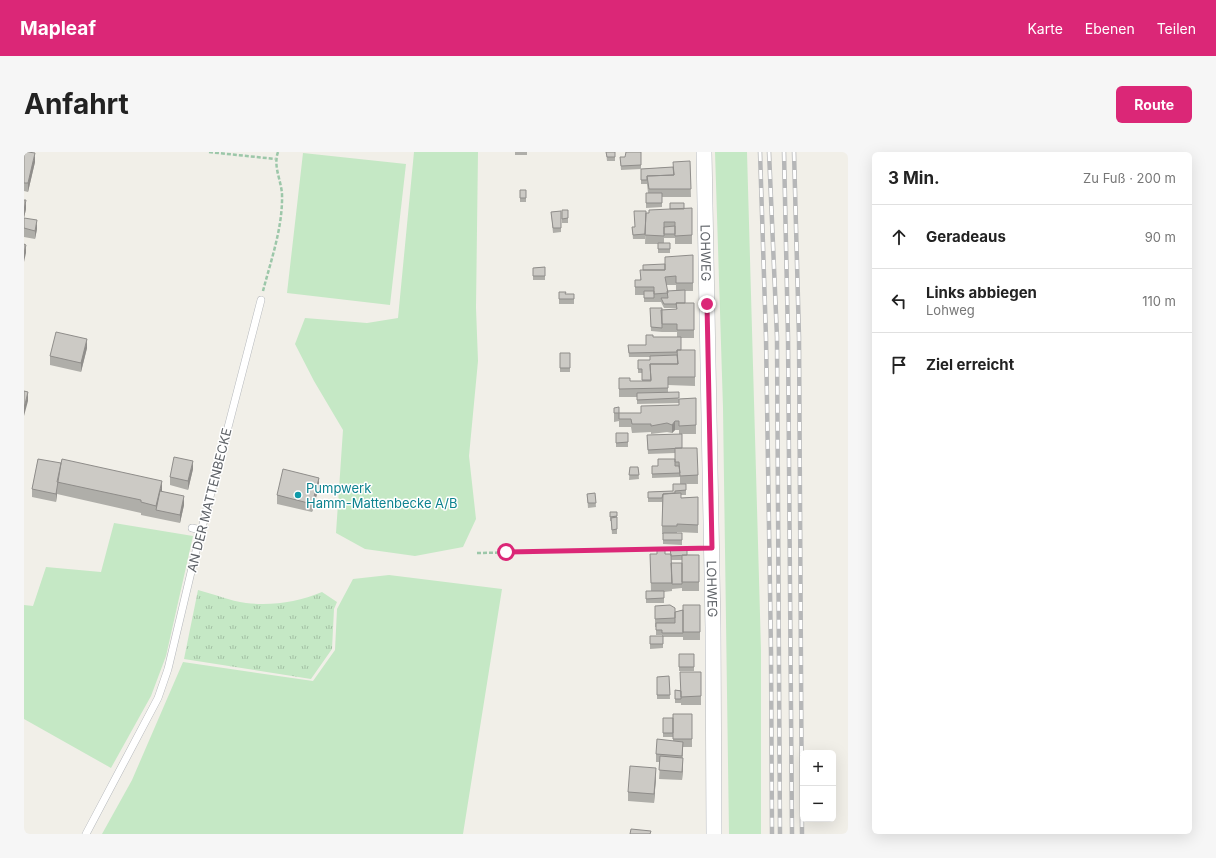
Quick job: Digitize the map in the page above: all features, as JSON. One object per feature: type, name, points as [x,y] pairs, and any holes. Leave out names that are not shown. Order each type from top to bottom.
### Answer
[{"type":"street","name":"LOHWEG","points":[[704,152],[712,548],[714,834]]},
{"type":"lane","name":"AN DER MATTENBECKE","points":[[86,834],[158,698],[168,669],[201,530],[261,300]]},
{"type":"lane","points":[[192,528],[201,530]]},
{"type":"path","points":[[209,152],[275,159]]},
{"type":"path","points":[[261,300],[280,219],[282,194],[275,159],[278,152]]},
{"type":"path","points":[[477,553],[712,548]]},
{"type":"green space","points":[[414,152],[478,152],[476,308],[478,361],[469,456],[476,519],[463,547],[415,556],[365,549],[336,533],[343,430],[314,381],[295,344],[305,318],[367,323],[398,318]]},
{"type":"green space","points":[[715,152],[747,152],[761,650],[761,834],[729,834],[723,408]]},
{"type":"green space","points":[[303,153],[406,164],[390,305],[287,293]]},
{"type":"green space","points":[[114,523],[193,536],[166,656],[151,696],[111,768],[24,719],[24,605],[33,606],[46,567],[101,572]]},
{"type":"green space","points":[[389,575],[502,589],[463,834],[102,834],[132,780],[183,662],[313,681],[335,650],[337,609],[353,579]]},
{"type":"green space","points":[[198,590],[234,601],[256,604],[294,601],[322,592],[337,602],[334,609],[332,649],[311,679],[184,659]]},
{"type":"building","points":[[24,152],[35,153],[28,183],[24,183]]},
{"type":"building","points":[[606,152],[615,152],[615,157],[607,157]]},
{"type":"building","points":[[626,152],[641,152],[641,165],[621,166],[620,157],[625,157]]},
{"type":"building","points":[[690,161],[691,189],[649,189],[647,176],[674,175],[673,162]]},
{"type":"building","points":[[673,167],[674,175],[647,176],[647,180],[641,180],[641,169]]},
{"type":"building","points":[[520,190],[526,190],[526,198],[520,198]]},
{"type":"building","points":[[646,193],[662,193],[662,203],[646,203]]},
{"type":"building","points":[[670,203],[684,203],[684,209],[670,209]]},
{"type":"building","points":[[692,208],[692,235],[675,236],[675,222],[664,222],[664,236],[645,235],[646,213],[649,213],[649,210]]},
{"type":"building","points":[[562,210],[568,210],[568,218],[562,219]]},
{"type":"building","points":[[561,211],[561,228],[553,228],[551,212]]},
{"type":"building","points":[[634,211],[646,211],[645,234],[633,235],[632,227],[635,227]]},
{"type":"building","points":[[24,218],[37,220],[35,231],[24,228]]},
{"type":"building","points":[[675,226],[675,234],[664,234],[664,227]]},
{"type":"building","points":[[658,243],[670,243],[670,249],[658,249]]},
{"type":"building","points":[[693,255],[693,283],[676,283],[676,276],[665,277],[668,293],[654,294],[654,287],[635,287],[635,280],[641,280],[640,270],[665,270],[665,257]]},
{"type":"building","points":[[665,264],[665,270],[643,270],[643,265]]},
{"type":"building","points":[[545,267],[545,276],[533,276],[533,268]]},
{"type":"building","points":[[685,290],[685,303],[664,304],[661,298],[668,298],[667,291]]},
{"type":"building","points":[[644,291],[654,291],[654,298],[644,298]]},
{"type":"building","points":[[559,292],[574,294],[574,299],[559,299]]},
{"type":"building","points":[[676,303],[694,303],[694,330],[677,330],[677,324],[662,324],[661,310],[677,309]]},
{"type":"building","points":[[650,308],[662,308],[662,328],[651,327]]},
{"type":"building","points":[[56,332],[87,339],[81,363],[50,356]]},
{"type":"building","points":[[646,335],[653,335],[653,337],[681,337],[681,350],[677,350],[677,352],[629,353],[628,345],[646,345]]},
{"type":"building","points":[[677,350],[695,350],[695,377],[668,377],[668,388],[619,389],[619,378],[630,378],[630,381],[651,381],[650,364],[678,364]]},
{"type":"building","points":[[560,353],[570,353],[570,368],[560,368]]},
{"type":"building","points":[[677,355],[678,364],[650,364],[651,380],[642,380],[642,369],[638,369],[638,360],[650,360],[650,356]]},
{"type":"building","points":[[24,391],[28,392],[24,408]]},
{"type":"building","points":[[679,392],[679,398],[637,400],[637,393]]},
{"type":"building","points":[[696,398],[696,425],[679,426],[679,421],[675,421],[672,425],[667,423],[651,426],[651,424],[632,424],[631,419],[619,419],[619,413],[641,413],[641,406],[679,405],[679,399]]},
{"type":"building","points":[[619,407],[619,413],[614,413],[614,408]]},
{"type":"building","points":[[616,433],[628,433],[628,442],[616,443]]},
{"type":"building","points":[[682,434],[682,448],[648,450],[647,435]]},
{"type":"building","points":[[675,448],[697,448],[698,475],[680,476],[679,462],[675,462]]},
{"type":"building","points":[[174,457],[193,461],[188,481],[170,477]]},
{"type":"building","points":[[38,459],[61,463],[56,494],[32,489]]},
{"type":"building","points":[[62,459],[162,481],[156,506],[141,502],[141,500],[57,482]]},
{"type":"building","points":[[658,459],[675,459],[675,466],[679,466],[680,473],[652,474],[652,466],[658,466]]},
{"type":"building","points":[[630,467],[638,467],[639,475],[629,475]]},
{"type":"building","name":"Pumpwerk Hamm-Mattenbecke A/B","points":[[283,469],[319,478],[312,504],[277,495]]},
{"type":"building","points":[[673,484],[686,484],[686,490],[663,494],[662,498],[648,498],[648,492],[673,491]]},
{"type":"building","points":[[160,491],[184,496],[180,515],[156,510]]},
{"type":"building","points":[[595,493],[596,503],[588,503],[587,494]]},
{"type":"building","points":[[681,493],[681,498],[698,497],[698,525],[677,524],[677,526],[662,526],[663,494]]},
{"type":"building","points":[[610,512],[617,512],[617,516],[610,517]]},
{"type":"building","points":[[617,517],[617,529],[612,530],[611,518]]},
{"type":"building","points":[[663,533],[682,533],[682,540],[663,540]]},
{"type":"building","points":[[670,548],[687,548],[687,555],[671,556]]},
{"type":"building","points":[[657,550],[665,550],[665,554],[671,554],[672,583],[651,583],[650,554],[657,554]]},
{"type":"building","points":[[682,555],[699,555],[699,582],[682,582]]},
{"type":"building","points":[[671,563],[682,563],[682,584],[672,584]]},
{"type":"building","points":[[646,591],[664,591],[664,598],[646,599]]},
{"type":"building","points":[[670,605],[675,608],[675,618],[655,619],[655,606]]},
{"type":"building","points":[[683,605],[700,605],[700,632],[683,632]]},
{"type":"building","points":[[683,610],[683,633],[662,633],[662,630],[656,630],[656,623],[675,623],[675,612]]},
{"type":"building","points":[[650,636],[663,636],[663,644],[650,644]]},
{"type":"building","points":[[679,654],[694,654],[694,667],[679,667]]},
{"type":"building","points":[[680,672],[701,672],[701,696],[681,697]]},
{"type":"building","points":[[669,676],[670,695],[657,695],[657,677]]},
{"type":"building","points":[[675,690],[681,691],[681,699],[675,699]]},
{"type":"building","points":[[673,714],[692,714],[692,739],[673,739]]},
{"type":"building","points":[[663,718],[673,718],[673,733],[663,733]]},
{"type":"building","points":[[657,739],[683,742],[682,756],[656,754]]},
{"type":"building","points":[[660,756],[683,758],[682,772],[659,770]]},
{"type":"building","points":[[630,766],[656,768],[654,794],[628,792]]},
{"type":"building","points":[[631,829],[651,831],[650,834],[630,834]]},
{"type":"railway","points":[[760,152],[766,338],[771,652],[772,834]]},
{"type":"railway","points":[[769,152],[777,337],[780,834]]},
{"type":"railway","points":[[784,152],[788,337],[792,834]]},
{"type":"railway","points":[[794,152],[799,337],[802,834]]},
{"type":"place","name":"Pumpwerk Hamm-Mattenbecke A/B","points":[[298,495]]},
{"type":"route","points":[[506,552],[712,548],[707,304]]}]
